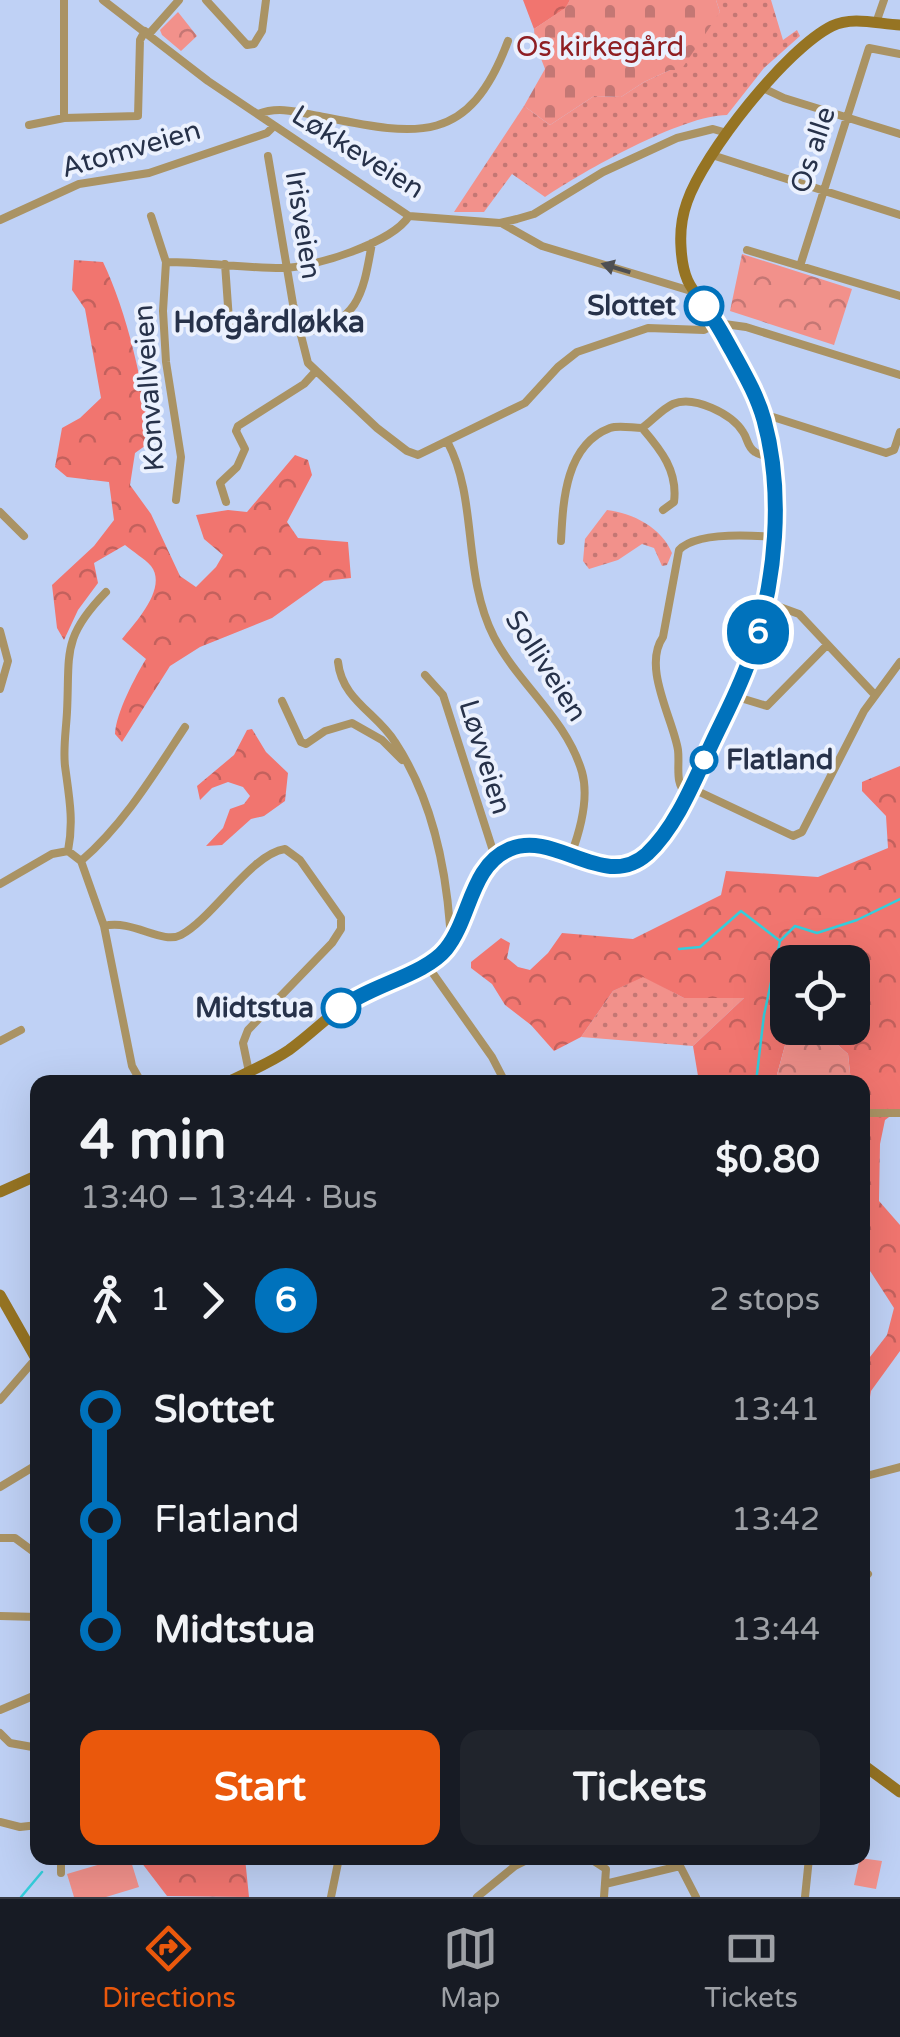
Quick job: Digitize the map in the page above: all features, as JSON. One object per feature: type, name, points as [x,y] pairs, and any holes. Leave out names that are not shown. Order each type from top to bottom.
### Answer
[{"type":"street","points":[[64,0],[64,118]]},
{"type":"street","name":"Løkkeveien","points":[[103,0],[208,82],[409,216],[500,223],[534,214],[603,172],[676,138],[713,128],[727,133]]},
{"type":"street","points":[[29,125],[64,118],[139,113],[140,40],[179,0]]},
{"type":"street","points":[[206,0],[248,45],[254,44],[262,31],[266,0]]},
{"type":"street","points":[[876,24],[884,0]]},
{"type":"street","points":[[243,1075],[286,1052],[358,995],[427,965],[444,951],[458,933],[482,872],[495,857],[536,844],[603,866],[634,862],[649,852],[689,791],[751,656],[766,602],[773,537],[770,455],[763,417],[754,392],[717,324],[690,291],[681,248],[682,227],[695,182],[712,154],[764,88],[808,41],[834,25],[861,21],[897,25]]},
{"type":"street","points":[[258,114],[271,109],[290,111],[393,131],[433,128],[452,120],[470,105],[485,86],[508,40]]},
{"type":"street","name":"Os alle","points":[[800,266],[869,48],[900,54]]},
{"type":"street","points":[[764,88],[784,98],[900,134]]},
{"type":"street","name":"Atomveien","points":[[0,220],[68,187],[149,173],[267,133],[274,126]]},
{"type":"street","points":[[712,154],[900,215]]},
{"type":"street","name":"Irisveien","points":[[268,156],[306,359],[315,372],[406,451],[418,455],[448,443]]},
{"type":"street","name":"Konvallveien","points":[[150,216],[166,262],[166,362],[181,456],[176,500]]},
{"type":"street","points":[[166,262],[286,268],[372,243],[404,224],[409,216]]},
{"type":"street","points":[[500,223],[542,246],[690,291]]},
{"type":"street","points":[[300,333],[338,320],[358,303],[372,243]]},
{"type":"street","points":[[747,250],[900,296]]},
{"type":"street","points":[[225,264],[230,334]]},
{"type":"street","points":[[448,443],[525,403],[558,366],[578,352],[648,328],[704,330],[717,324],[746,327],[900,375]]},
{"type":"street","points":[[226,502],[220,483],[237,467],[245,448],[236,432],[238,426],[304,384],[315,372]]},
{"type":"street","points":[[562,541],[565,488],[589,444],[613,426],[642,428],[668,407],[692,402],[732,420],[751,449],[770,455]]},
{"type":"street","points":[[763,417],[886,453],[894,450],[900,432]]},
{"type":"street","points":[[642,428],[663,453],[674,476],[674,502],[663,510]]},
{"type":"street","name":"Solliveien","points":[[448,443],[464,486],[470,553],[493,635],[560,726],[581,770],[584,796],[571,855]]},
{"type":"street","points":[[0,512],[24,536]]},
{"type":"street","points":[[773,537],[724,536],[688,543],[678,550],[663,637],[657,646],[662,704],[671,719],[678,751],[679,785],[793,836],[802,832],[874,694],[900,662]]},
{"type":"street","points":[[68,851],[72,830],[64,753],[66,669],[76,626],[106,592]]},
{"type":"street","points":[[766,602],[799,614],[874,694]]},
{"type":"street","points":[[0,631],[8,661],[0,688]]},
{"type":"street","points":[[734,696],[766,706],[828,645]]},
{"type":"street","points":[[338,662],[350,694],[393,738],[432,814],[450,926],[458,933]]},
{"type":"street","name":"Løvveien","points":[[425,674],[443,695],[495,857]]},
{"type":"street","points":[[282,701],[301,742],[306,744],[325,732],[352,723],[382,740],[406,762]]},
{"type":"street","points":[[81,860],[98,846],[143,792],[185,727]]},
{"type":"street","points":[[104,926],[134,926],[175,938],[206,915],[271,853],[285,849],[300,860],[340,918],[341,929],[248,1030],[243,1044],[249,1072]]},
{"type":"street","points":[[0,884],[52,854],[68,851],[81,860],[104,926],[132,1066],[138,1075]]},
{"type":"street","points":[[427,965],[501,1075]]},
{"type":"street","points":[[0,1042],[21,1030]]},
{"type":"street","points":[[870,1113],[900,1113]]},
{"type":"street","points":[[0,1192],[30,1178]]},
{"type":"street","points":[[0,1295],[30,1348]]},
{"type":"street","points":[[0,1400],[30,1365]]},
{"type":"street","points":[[870,1475],[900,1467]]},
{"type":"street","points":[[0,1488],[30,1469]]},
{"type":"street","points":[[0,1538],[15,1538],[30,1549]]},
{"type":"street","points":[[0,1616],[30,1618]]},
{"type":"street","points":[[0,1710],[30,1697]]},
{"type":"street","points":[[0,1733],[10,1743],[30,1747]]},
{"type":"street","points":[[870,1770],[900,1792]]},
{"type":"street","points":[[0,1822],[30,1825]]},
{"type":"street","points":[[61,1865],[61,1873]]},
{"type":"street","points":[[331,1897],[338,1865]]},
{"type":"street","points":[[477,1897],[517,1865]]},
{"type":"street","points":[[600,1865],[606,1869]]},
{"type":"street","points":[[604,1897],[607,1865]]},
{"type":"street","points":[[804,1897],[808,1865]]},
{"type":"street","points":[[605,1884],[680,1866],[696,1897]]},
{"type":"green space","points":[[523,0],[570,0],[566,8],[534,29]]},
{"type":"green space","name":"Os kirkegård","points":[[570,0],[716,0],[720,12],[681,70],[670,70],[621,97],[594,96],[550,125],[524,106],[545,69],[534,29],[565,8]]},
{"type":"green space","points":[[716,0],[771,0],[783,40],[797,30],[800,36],[764,68],[727,115],[708,117],[660,134],[545,197],[512,174],[484,212],[454,212],[524,106],[550,125],[594,96],[621,97],[670,70],[720,12]]},
{"type":"green space","points":[[178,12],[197,36],[181,51],[160,30]]},
{"type":"green space","points":[[742,254],[852,289],[834,345],[730,311]]},
{"type":"green space","points":[[74,260],[103,262],[127,326],[149,443],[135,453],[130,485],[151,514],[180,576],[196,587],[223,555],[204,539],[196,515],[228,510],[247,512],[295,455],[308,460],[312,475],[287,522],[298,538],[348,542],[351,578],[324,581],[272,618],[200,647],[170,666],[122,742],[115,734],[119,716],[146,659],[122,639],[153,595],[155,575],[151,566],[125,545],[94,563],[98,583],[78,610],[64,640],[57,628],[52,585],[94,546],[114,520],[109,482],[67,477],[55,467],[62,428],[80,418],[101,398],[85,309],[72,290]]},
{"type":"green space","points":[[607,510],[627,514],[654,529],[672,553],[667,565],[662,566],[654,548],[642,544],[618,560],[589,569],[583,561],[585,539]]},
{"type":"green space","points":[[252,729],[266,752],[288,773],[285,801],[264,816],[251,819],[222,845],[206,846],[223,828],[230,809],[244,804],[250,796],[243,787],[228,782],[212,788],[200,800],[197,786],[234,755],[247,730]]},
{"type":"green space","points":[[900,766],[900,1109],[885,1120],[880,1144],[879,1201],[900,1225],[900,1351],[870,1397],[870,1357],[887,1335],[894,1308],[870,1271],[870,1075],[850,1075],[848,1054],[838,1045],[870,1045],[870,945],[770,945],[770,1045],[785,1045],[777,1075],[698,1075],[693,1046],[744,998],[684,998],[643,977],[613,991],[581,1037],[554,1051],[531,1025],[505,1005],[492,984],[471,968],[471,962],[501,938],[510,943],[507,958],[530,970],[562,933],[633,939],[721,895],[726,871],[818,877],[888,848],[886,816],[862,791],[862,782]]},
{"type":"green space","points":[[643,976],[684,998],[745,997],[693,1046],[581,1037],[613,991]]},
{"type":"green space","points":[[785,1045],[838,1045],[848,1054],[850,1075],[777,1075]]},
{"type":"green space","points":[[870,1859],[882,1861],[876,1889],[854,1885],[858,1865],[870,1865]]},
{"type":"green space","points":[[97,1865],[132,1865],[139,1887],[106,1897],[74,1897],[67,1874]]},
{"type":"green space","points":[[143,1865],[246,1865],[249,1897],[167,1896]]},
{"type":"waterway","points":[[679,949],[700,947],[741,911],[780,941],[795,926],[817,933],[857,920],[900,899]]},
{"type":"waterway","points":[[757,1075],[764,1015],[780,941]]},
{"type":"waterway","points":[[21,1897],[42,1872]]},
{"type":"bus line","name":"6","points":[[341,1008],[358,995],[438,957],[458,933],[482,872],[495,857],[536,844],[603,866],[630,864],[649,852],[690,788],[755,644],[771,576],[774,520],[771,459],[763,417],[754,392],[704,306]]},
{"type":"place","name":"Slottet","points":[[704,306]]},
{"type":"place","name":"Flatland","points":[[704,760]]},
{"type":"place","name":"Midtstua","points":[[341,1008]]},
{"type":"district","name":"Hofgårdløkka","points":[[269,322]]}]
